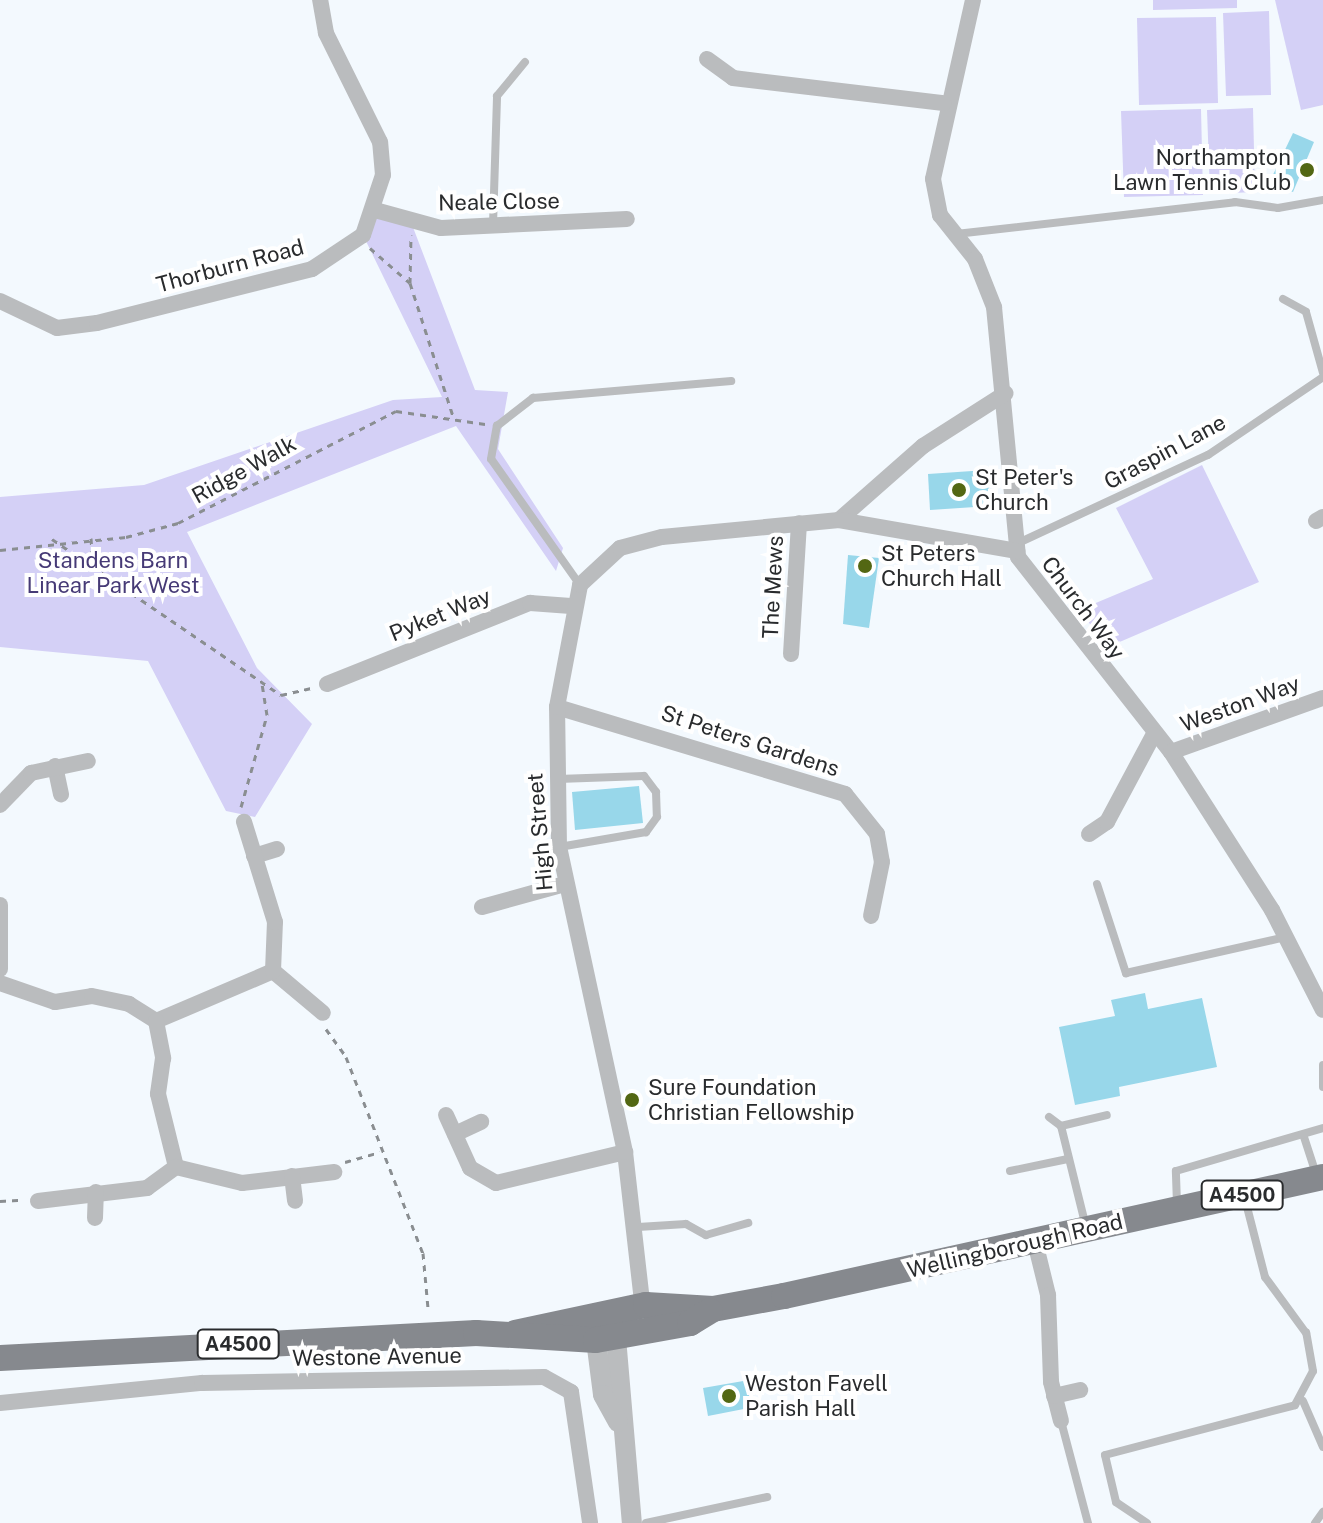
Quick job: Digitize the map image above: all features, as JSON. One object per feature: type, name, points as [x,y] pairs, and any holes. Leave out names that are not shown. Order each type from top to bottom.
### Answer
[{"type":"main road","name":"Wellingborough Road","points":[[609,1330],[646,1305],[713,1309],[1035,1242],[1321,1173]]},
{"type":"main road","name":"Wellingborough Road","points":[[0,1358],[609,1330],[690,1323],[713,1309]]},
{"type":"street","name":"Thorburn Road","points":[[0,301],[57,328],[97,323],[312,269],[359,238],[375,210],[383,175],[380,142],[326,33],[320,0]]},
{"type":"street","name":"Church Way","points":[[973,0],[944,103],[933,179],[940,215],[987,281],[1006,393],[1016,547],[1153,736],[1171,752],[1287,937],[1323,1010]]},
{"type":"street","points":[[707,59],[733,78],[944,103]]},
{"type":"street","name":"Neale Close","points":[[375,210],[411,222],[493,225],[627,219]]},
{"type":"street","points":[[839,520],[923,446],[1006,393]]},
{"type":"street","name":"High Street","points":[[646,1305],[638,1227],[625,1152],[559,847],[557,707],[571,606],[580,585],[620,548],[799,523],[839,520],[1016,547]]},
{"type":"street","name":"The Mews","points":[[791,654],[799,523]]},
{"type":"street","name":"Pyket Way","points":[[327,684],[530,603],[571,606]]},
{"type":"street","name":"Weston Way","points":[[1171,752],[1323,698]]},
{"type":"street","name":"St Peters Gardens","points":[[557,707],[845,794],[865,811],[877,834],[882,862],[871,916]]},
{"type":"street","points":[[1089,834],[1107,822],[1153,736]]},
{"type":"street","points":[[0,805],[31,773],[88,761]]},
{"type":"street","points":[[55,766],[61,794]]},
{"type":"street","points":[[244,822],[275,922],[273,971]]},
{"type":"street","points":[[254,856],[277,849]]},
{"type":"street","points":[[482,907],[565,884]]},
{"type":"street","points":[[0,905],[0,969]]},
{"type":"street","points":[[273,971],[323,1013]]},
{"type":"street","points":[[156,1021],[273,971]]},
{"type":"street","points":[[0,983],[55,1002],[92,996],[129,1004],[156,1021],[163,1058],[158,1094],[176,1167]]},
{"type":"street","points":[[446,1115],[470,1168],[496,1183],[625,1152]]},
{"type":"street","points":[[455,1134],[481,1122]]},
{"type":"street","points":[[38,1201],[147,1188],[176,1167],[242,1183],[334,1172]]},
{"type":"street","points":[[292,1176],[295,1201]]},
{"type":"street","points":[[95,1218],[96,1192]]},
{"type":"street","points":[[1035,1242],[1048,1295],[1054,1396],[1061,1421]]},
{"type":"street","points":[[609,1330],[632,1523]]},
{"type":"street","name":"Westone Avenue","points":[[0,1403],[202,1383],[544,1377],[571,1392],[590,1523]]},
{"type":"street","points":[[1054,1396],[1080,1390]]},
{"type":"lane","points":[[493,225],[497,96],[525,62]]},
{"type":"lane","points":[[955,234],[1235,202],[1278,208],[1323,200]]},
{"type":"lane","points":[[1283,299],[1306,312],[1323,375]]},
{"type":"lane","name":"Graspin Lane","points":[[1016,547],[1208,455],[1323,375]]},
{"type":"lane","points":[[580,585],[491,459],[497,426],[533,398],[731,381]]},
{"type":"lane","points":[[556,779],[644,776],[657,804],[646,832],[559,847]]},
{"type":"lane","points":[[1097,884],[1126,973],[1287,937]]},
{"type":"lane","points":[[1323,1065],[1323,1087]]},
{"type":"lane","points":[[1061,1126],[1107,1115]]},
{"type":"lane","points":[[1049,1117],[1061,1126],[1087,1230]]},
{"type":"lane","points":[[1179,1209],[1171,1180],[1176,1171],[1304,1137],[1323,1128]]},
{"type":"lane","points":[[1304,1137],[1321,1173]]},
{"type":"lane","points":[[1010,1171],[1068,1159]]},
{"type":"lane","points":[[1244,1194],[1265,1277],[1313,1351],[1299,1403],[1323,1447]]},
{"type":"lane","points":[[638,1227],[686,1224],[706,1235],[748,1223]]},
{"type":"lane","points":[[1147,1523],[1116,1502],[1105,1455],[1299,1403]]},
{"type":"lane","points":[[1061,1421],[1088,1523]]},
{"type":"lane","points":[[646,1523],[767,1497]]},
{"type":"lane","points":[[1315,1523],[1323,1512]]},
{"type":"path","points":[[411,222],[410,283],[454,419]]},
{"type":"path","points":[[359,238],[410,283]]},
{"type":"path","name":"Ridge Walk","points":[[0,550],[52,539],[91,538],[178,523],[396,411],[497,426]]},
{"type":"path","points":[[91,538],[93,569]]},
{"type":"path","points":[[52,539],[281,695],[327,684]]},
{"type":"path","points":[[244,822],[240,802],[267,715],[262,682]]},
{"type":"path","points":[[323,1013],[319,1019],[346,1057],[423,1253],[428,1308]]},
{"type":"path","points":[[334,1172],[381,1152]]},
{"type":"green space","points":[[1153,0],[1237,0],[1237,8],[1153,10]]},
{"type":"green space","points":[[1275,0],[1323,0],[1323,105],[1301,110]]},
{"type":"green space","points":[[1269,11],[1271,95],[1226,96],[1223,13]]},
{"type":"green space","points":[[1216,17],[1218,103],[1139,105],[1137,18]]},
{"type":"green space","points":[[1253,108],[1255,192],[1210,194],[1207,110]]},
{"type":"green space","points":[[1201,109],[1203,195],[1124,197],[1121,111]]},
{"type":"green space","name":"Standens Barn Linear Park West","points":[[375,210],[411,222],[475,390],[508,392],[498,449],[563,548],[556,571],[456,426],[187,532],[257,668],[312,724],[255,817],[226,811],[148,661],[0,647],[0,497],[144,485],[393,400],[442,397],[363,235]]},
{"type":"green space","points":[[1202,465],[1259,582],[1108,647],[1079,610],[1153,579],[1116,508]]},
{"type":"building","points":[[1293,133],[1314,142],[1293,192],[1269,183]]},
{"type":"building","name":"St Peter's Church","points":[[987,470],[990,506],[930,510],[928,474]]},
{"type":"building","points":[[848,555],[879,558],[869,628],[843,624]]},
{"type":"building","points":[[639,786],[643,823],[575,830],[572,792]]},
{"type":"building","points":[[1145,993],[1148,1009],[1202,998],[1217,1067],[1119,1087],[1120,1096],[1075,1105],[1059,1027],[1115,1016],[1111,1000]]},
{"type":"building","points":[[749,1380],[754,1407],[708,1416],[703,1388]]},
{"type":"place","name":"Northampton Lawn Tennis Club","points":[[1307,170]]},
{"type":"place","name":"St Peter's Church","points":[[959,490]]},
{"type":"place","name":"St Peters Church Hall","points":[[865,566]]},
{"type":"place","name":"Sure Foundation Christian Fellowship","points":[[632,1100]]},
{"type":"place","name":"Weston Favell Parish Hall","points":[[729,1396]]}]
